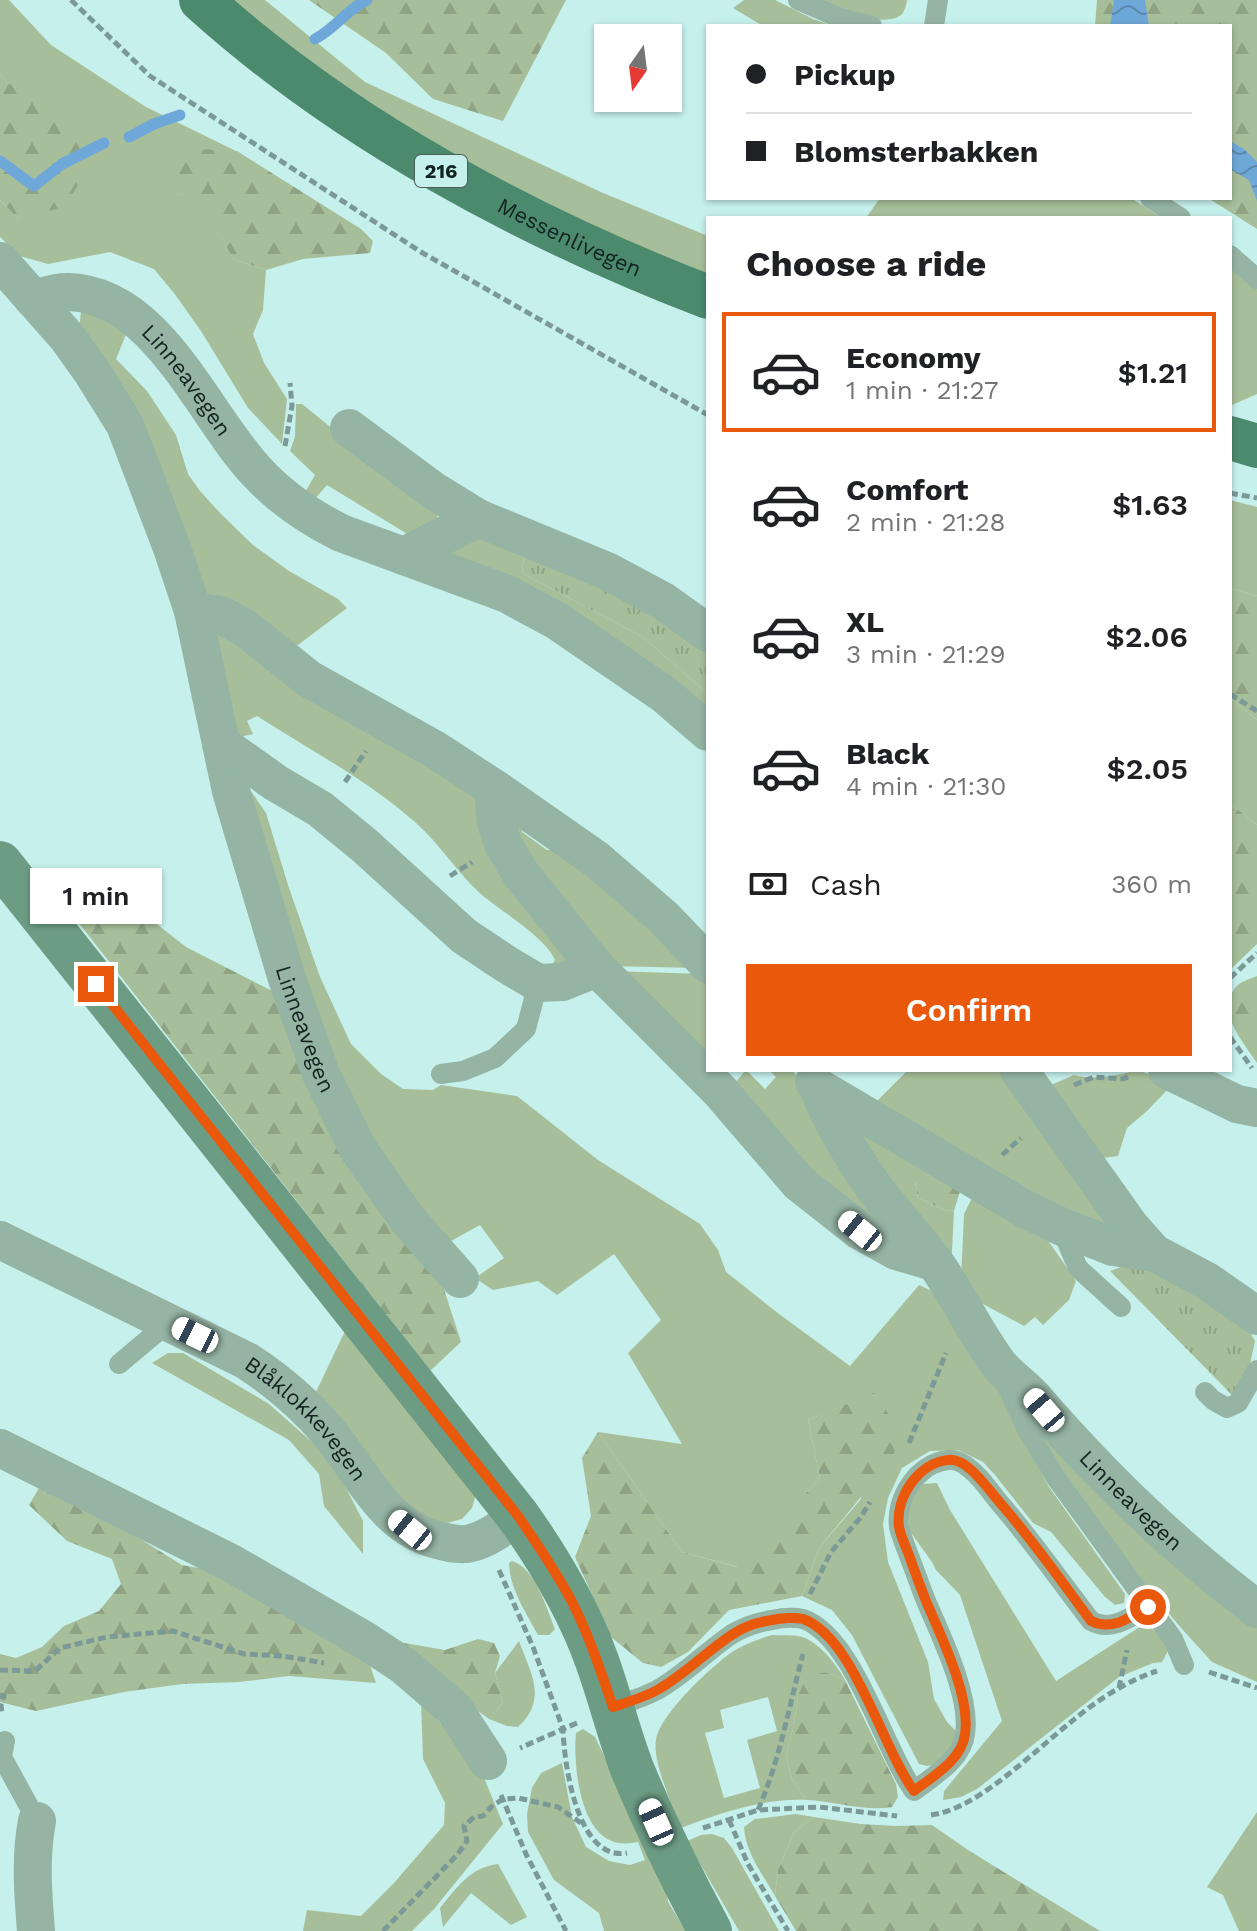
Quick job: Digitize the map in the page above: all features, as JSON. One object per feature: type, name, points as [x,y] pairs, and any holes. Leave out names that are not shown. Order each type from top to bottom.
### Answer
[{"type":"main road","name":"Messenlivegen","points":[[201,0],[337,106],[425,162],[496,202],[580,243],[706,296]]},
{"type":"main road","points":[[1232,439],[1257,446]]},
{"type":"street","name":"Linneavegen","points":[[0,261],[67,337],[125,425],[193,611],[231,791],[287,979],[321,1074],[358,1149],[408,1220],[460,1279]]},
{"type":"street","name":"Linneavegen","points":[[33,299],[67,291],[82,293],[129,312],[180,368],[229,439],[257,472],[293,505],[341,533],[507,594],[557,621],[665,695],[706,730]]},
{"type":"street","points":[[349,428],[434,491],[478,518],[607,571],[663,601],[706,632]]},
{"type":"street","points":[[404,556],[478,518]]},
{"type":"street","points":[[193,611],[221,615],[245,628],[309,679],[434,749],[497,790],[596,859],[663,917],[706,962]]},
{"type":"street","points":[[221,744],[276,783],[320,809],[464,936],[538,983],[562,982],[597,968]]},
{"type":"street","points":[[497,790],[494,805],[504,846],[521,874],[597,968],[720,1091],[799,1183],[860,1231],[896,1251],[934,1262]]},
{"type":"street","points":[[0,863],[502,1527],[543,1551],[572,1603],[596,1657],[632,1769],[679,1875],[710,1931]]},
{"type":"street","points":[[1150,1072],[1237,1104],[1257,1108]]},
{"type":"street","name":"Linneavegen","points":[[811,1079],[828,1114],[871,1182],[951,1286],[998,1364],[1024,1387],[1122,1493],[1179,1546],[1257,1609]]},
{"type":"street","name":"Linneavegen","points":[[811,1079],[1012,1201],[1060,1226],[1113,1247],[1154,1253],[1207,1281],[1257,1316]]},
{"type":"street","name":"Linneavegen","points":[[1029,1084],[1130,1226],[1154,1253]]},
{"type":"street","name":"Blåklokkevegen","points":[[0,1215],[36,1257]]},
{"type":"street","name":"Blåklokkevegen","points":[[0,1240],[247,1361],[277,1380],[311,1411],[332,1436],[382,1506],[410,1530],[431,1539],[468,1544],[502,1527]]},
{"type":"street","points":[[0,1448],[231,1563],[366,1641],[404,1666],[454,1709],[488,1761]]},
{"type":"street","points":[[36,1931],[31,1876],[37,1821]]},
{"type":"lane","points":[[798,0],[840,18],[864,24]]},
{"type":"lane","points":[[934,24],[938,0]]},
{"type":"lane","points":[[1153,200],[1178,216]]},
{"type":"lane","points":[[1232,257],[1257,279]]},
{"type":"lane","points":[[441,1074],[463,1071],[495,1058],[516,1039],[526,1029],[538,983]]},
{"type":"lane","points":[[1060,1226],[1078,1268],[1121,1307]]},
{"type":"lane","points":[[119,1364],[169,1322]]},
{"type":"lane","points":[[998,1364],[1026,1428],[1056,1478],[1173,1639],[1184,1665]]},
{"type":"lane","points":[[1205,1392],[1227,1408],[1238,1403],[1257,1370]]},
{"type":"lane","points":[[613,1707],[658,1690],[734,1633],[758,1622],[802,1619],[824,1632],[847,1662],[914,1791],[945,1767],[959,1751],[965,1737],[966,1720],[955,1671],[899,1527],[906,1492],[916,1477],[928,1467],[949,1460],[972,1470],[1091,1621],[1100,1626],[1114,1625],[1148,1607]]},
{"type":"lane","points":[[5,1741],[2,1757],[37,1821]]},
{"type":"path","points":[[74,1],[150,76],[421,252],[706,414]]},
{"type":"path","points":[[257,472],[279,457],[286,443],[292,406],[290,383]]},
{"type":"path","points":[[1232,493],[1257,498]]},
{"type":"path","points":[[1232,695],[1257,711]]},
{"type":"path","points":[[419,895],[467,867],[478,858],[489,840],[499,833]]},
{"type":"path","points":[[1232,976],[1257,953]]},
{"type":"path","points":[[1232,1040],[1257,1075]]},
{"type":"path","points":[[1029,1084],[1094,1077],[1123,1079],[1150,1072]]},
{"type":"path","points":[[502,1527],[533,1647],[563,1729],[564,1753],[572,1792],[583,1824],[598,1845],[618,1855],[629,1852]]},
{"type":"path","points":[[0,1670],[35,1671],[60,1648],[107,1637],[173,1631],[244,1654],[326,1663]]},
{"type":"path","points":[[923,1815],[936,1815],[960,1806],[1001,1781],[1073,1720],[1141,1676],[1184,1665],[1257,1688]]},
{"type":"path","points":[[0,1695],[4,1696],[0,1718]]},
{"type":"path","points":[[563,1729],[488,1761],[526,1854],[566,1931]]},
{"type":"path","points":[[383,1931],[457,1855],[467,1841],[464,1826],[474,1817],[483,1816],[503,1799],[518,1798],[558,1807],[583,1824]]},
{"type":"path","points":[[690,1831],[758,1810],[819,1807],[910,1815]]},
{"type":"path","points":[[729,1820],[748,1864],[788,1931]]},
{"type":"green space","points":[[0,0],[9,0],[51,45],[146,107],[240,153],[178,193],[205,206],[233,259],[266,270],[263,310],[253,334],[264,363],[287,399],[282,444],[248,408],[201,331],[154,269],[110,252],[48,264],[20,256],[0,237],[0,200],[19,220],[8,83],[0,74]]},
{"type":"green space","points":[[232,0],[265,0],[365,82],[603,193],[706,235],[706,278],[540,204],[445,151],[312,64]]},
{"type":"green space","points":[[309,0],[566,0],[503,121],[433,99],[386,53]]},
{"type":"green space","points":[[744,0],[775,0],[827,24],[760,24],[733,8]]},
{"type":"green space","points":[[818,0],[907,1],[903,13],[886,20],[861,16]]},
{"type":"green space","points":[[1097,0],[1257,0],[1257,229],[1211,200],[1232,200],[1232,24],[1095,24]]},
{"type":"green space","points":[[0,74],[8,83],[57,112],[93,158],[66,206],[19,220],[0,200]]},
{"type":"green space","points":[[200,149],[237,151],[361,229],[373,241],[370,253],[303,259],[266,270],[233,259],[205,207],[178,193],[165,178],[173,158]]},
{"type":"green space","points":[[879,200],[1134,200],[1159,216],[867,216]]},
{"type":"green space","points":[[1232,266],[1257,288],[1257,394],[1232,405]]},
{"type":"green space","points":[[81,312],[98,312],[127,332],[116,359],[147,391],[176,435],[188,474],[200,491],[253,545],[289,571],[338,599],[347,608],[298,645],[290,644],[201,591],[79,330]]},
{"type":"green space","points":[[296,404],[302,404],[438,514],[435,524],[409,535],[327,485],[312,502],[304,494],[315,475],[290,451],[295,437]]},
{"type":"green space","points":[[1232,501],[1257,507],[1257,596],[1232,589]]},
{"type":"green space","points":[[481,532],[525,549],[522,573],[643,637],[706,692],[706,720],[448,552]]},
{"type":"green space","points":[[525,549],[706,643],[706,692],[643,637],[522,573]]},
{"type":"green space","points":[[1232,589],[1257,596],[1257,720],[1232,700]]},
{"type":"green space","points":[[209,626],[469,785],[556,932],[568,964],[550,968],[555,960],[542,943],[482,895],[424,831],[378,792],[257,716],[247,721],[253,734],[240,737],[228,721]]},
{"type":"green space","points":[[1232,700],[1257,720],[1257,825],[1232,805]]},
{"type":"green space","points":[[244,781],[266,813],[320,977],[351,1044],[381,1074],[403,1089],[433,1090],[441,1085],[517,1096],[598,1160],[700,1224],[718,1250],[726,1272],[850,1366],[919,1285],[947,1298],[987,1358],[1011,1418],[1049,1487],[1125,1594],[1124,1603],[1115,1605],[1105,1597],[1051,1532],[1033,1523],[983,1462],[958,1450],[930,1451],[902,1468],[888,1498],[883,1524],[888,1562],[928,1662],[934,1699],[947,1722],[960,1735],[942,1763],[919,1764],[852,1635],[832,1610],[802,1596],[819,1548],[861,1499],[876,1393],[808,1420],[820,1478],[738,1567],[682,1552],[598,1432],[682,1444],[628,1353],[661,1320],[614,1254],[557,1295],[538,1281],[493,1290],[475,1278],[504,1258],[480,1225],[442,1246],[346,1114]]},
{"type":"green space","points":[[1232,805],[1257,825],[1257,944],[1232,968]]},
{"type":"green space","points":[[507,822],[519,822],[522,832],[547,850],[563,849],[695,968],[609,966]]},
{"type":"green space","points":[[121,896],[186,947],[274,992],[442,1283],[461,1342],[430,1371],[78,922]]},
{"type":"green space","points":[[611,971],[703,974],[706,977],[706,1067]]},
{"type":"green space","points":[[1257,976],[1257,1063],[1232,1022],[1232,995],[1245,981]]},
{"type":"green space","points":[[744,1072],[765,1089],[776,1077],[771,1072],[794,1072],[886,1214],[879,1233],[728,1091]]},
{"type":"green space","points":[[906,1072],[1009,1072],[1118,1236],[869,1109]]},
{"type":"green space","points":[[1143,1072],[1173,1084],[1127,1128],[1118,1156],[1102,1158],[1044,1088],[1074,1075]]},
{"type":"green space","points":[[846,1123],[935,1170],[915,1182],[918,1198],[954,1211],[951,1271]]},
{"type":"green space","points":[[935,1170],[961,1188],[954,1211],[918,1198],[915,1181]]},
{"type":"green space","points":[[974,1194],[1043,1233],[1076,1281],[1069,1300],[1043,1325],[1035,1317],[1024,1326],[966,1295],[961,1280],[964,1214]]},
{"type":"green space","points":[[1132,1263],[1243,1320],[1255,1341],[1250,1364],[1233,1396],[1110,1271]]},
{"type":"green space","points":[[348,1325],[476,1494],[472,1508],[462,1519],[447,1523],[429,1520],[402,1506],[314,1396]]},
{"type":"green space","points":[[168,1353],[183,1353],[269,1404],[331,1459],[363,1521],[363,1554],[324,1506],[319,1474],[289,1440],[152,1363]]},
{"type":"green space","points":[[876,1392],[899,1433],[893,1458],[819,1548],[802,1596],[729,1610],[688,1652],[661,1667],[643,1663],[611,1637],[575,1557],[591,1516],[582,1458],[598,1432],[682,1552],[737,1567],[820,1478],[808,1420]]},
{"type":"green space","points":[[1030,1416],[1257,1622],[1257,1682],[1212,1662],[1182,1629],[1100,1532]]},
{"type":"green space","points":[[937,1483],[950,1510],[1056,1681],[1138,1628],[1149,1626],[1164,1639],[1169,1649],[1162,1662],[1119,1677],[977,1789],[961,1797],[943,1800],[944,1791],[1002,1721],[960,1595],[936,1570],[909,1530],[907,1503],[923,1484]]},
{"type":"green space","points":[[39,1488],[113,1522],[182,1565],[216,1571],[367,1656],[376,1683],[289,1676],[124,1692],[36,1711],[0,1702],[0,1654],[16,1658],[42,1647],[64,1626],[99,1611],[121,1584],[112,1559],[67,1541],[29,1505]]},
{"type":"green space","points":[[512,1561],[528,1572],[539,1590],[555,1629],[549,1635],[538,1635],[519,1600],[510,1573],[509,1563]]},
{"type":"green space","points":[[772,1635],[801,1637],[811,1641],[828,1656],[845,1680],[826,1672],[798,1696],[786,1755],[792,1779],[806,1800],[758,1804],[681,1828],[657,1760],[656,1740],[660,1729],[676,1705],[712,1668],[737,1649]],"holes":[[[768,1697],[777,1731],[747,1740],[760,1788],[724,1798],[705,1733],[724,1728],[720,1710]]]},
{"type":"green space","points":[[478,1639],[494,1643],[500,1656],[495,1673],[503,1703],[489,1719],[464,1701],[399,1642],[445,1650]]},
{"type":"green space","points":[[519,1641],[532,1675],[535,1696],[527,1717],[518,1727],[489,1719],[503,1703],[495,1673]]},
{"type":"green space","points":[[826,1672],[845,1680],[896,1784],[898,1797],[892,1807],[871,1808],[806,1800],[792,1779],[786,1755],[798,1696],[806,1677]]},
{"type":"green space","points":[[421,1702],[470,1755],[482,1773],[503,1824],[434,1909],[412,1931],[303,1931],[307,1910],[361,1916],[444,1825],[445,1803],[423,1759]]},
{"type":"green space","points":[[583,1729],[595,1737],[666,1884],[668,1902],[686,1931],[604,1931],[599,1913],[554,1880],[528,1832],[527,1814],[532,1788],[541,1773],[562,1763],[572,1817],[586,1847],[609,1861],[630,1865],[645,1860],[638,1842],[619,1843],[606,1838],[595,1828],[587,1813],[581,1797],[576,1762],[576,1733]]},
{"type":"green space","points":[[1257,1812],[1257,1931],[1239,1931],[1223,1895],[1207,1887]]},
{"type":"green space","points":[[796,1814],[814,1817],[794,1832],[778,1870],[775,1896],[751,1854],[744,1827],[755,1819]]},
{"type":"green space","points":[[814,1817],[861,1824],[932,1825],[1100,1931],[796,1931],[775,1896],[778,1870],[794,1832]]},
{"type":"green space","points":[[712,1834],[724,1838],[732,1848],[779,1931],[739,1931],[687,1841]]},
{"type":"green space","points":[[498,1864],[527,1917],[511,1925],[471,1893],[443,1927],[440,1908],[452,1893],[472,1874]]},
{"type":"water","points":[[1114,0],[1145,0],[1149,24],[1110,24]]},
{"type":"water","points":[[1232,142],[1257,162],[1257,201],[1249,180],[1232,170]]},
{"type":"waterway","points":[[315,39],[367,0]]},
{"type":"waterway","points":[[129,137],[180,115]]},
{"type":"waterway","points":[[0,161],[34,186],[62,164],[104,143]]},
{"type":"route","points":[[96,984],[518,1516],[543,1551],[572,1603],[596,1657],[613,1707],[658,1690],[734,1633],[758,1622],[802,1619],[824,1632],[847,1662],[914,1791],[945,1767],[959,1751],[965,1737],[966,1720],[955,1671],[899,1527],[906,1492],[916,1477],[928,1467],[949,1460],[972,1470],[1091,1621],[1100,1626],[1114,1625],[1148,1607]]}]
